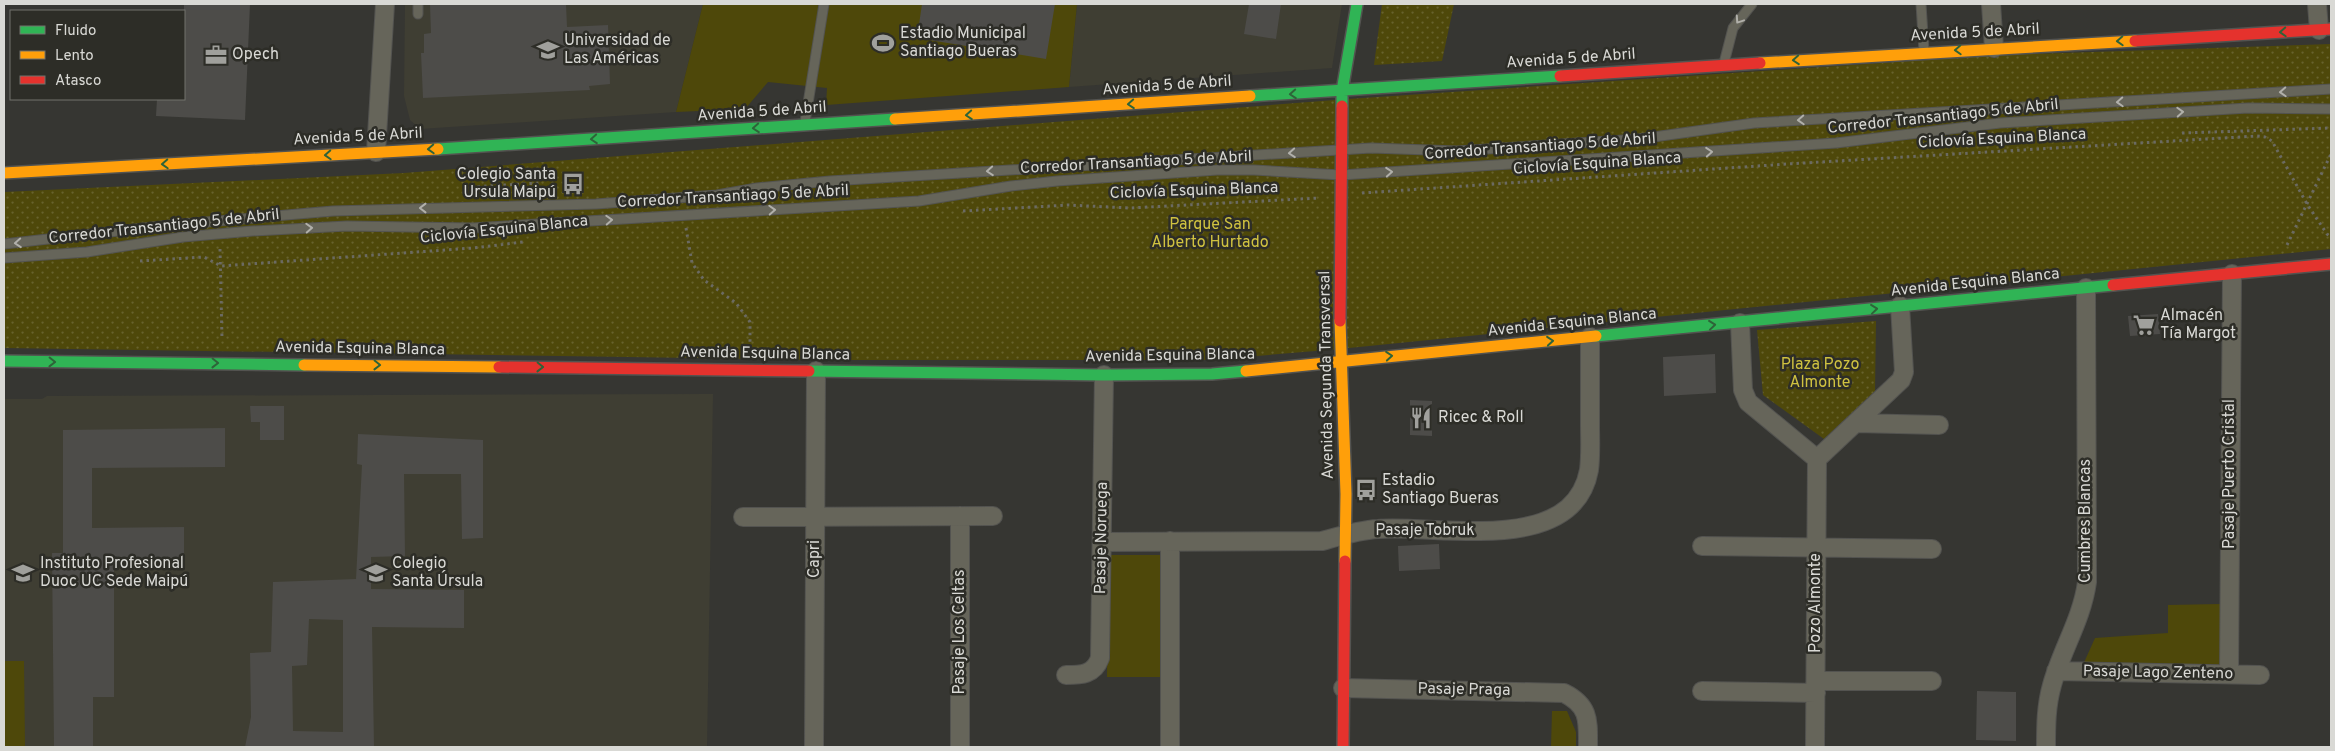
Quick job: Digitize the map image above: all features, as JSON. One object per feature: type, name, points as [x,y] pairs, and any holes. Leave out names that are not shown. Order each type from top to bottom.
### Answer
[{"type":"main road","name":"Avenida Segunda Transversal","points":[[1343,747],[1345,447],[1340,361],[1342,91],[1356,4]]},
{"type":"main road","name":"Avenida 5 de Abril","points":[[4,173],[376,152],[1924,52],[2325,29]]},
{"type":"main road","name":"Avenida Esquina Blanca","points":[[4,362],[1104,375],[1212,374],[2331,264]]},
{"type":"street","points":[[376,152],[385,4]]},
{"type":"street","points":[[1991,4],[1994,48]]},
{"type":"street","points":[[2317,4],[2325,29]]},
{"type":"street","name":"Pasaje Puerto Cristal","points":[[2229,674],[2232,274]]},
{"type":"street","name":"Cumbres Blancas","points":[[2046,747],[2047,710],[2056,671],[2082,609],[2087,582],[2086,288]]},
{"type":"street","points":[[1740,322],[1742,384],[1748,402],[1818,459],[1898,384],[1902,376],[1900,306]]},
{"type":"street","name":"Pasaje Tobruk","points":[[1102,542],[1322,541],[1345,534],[1378,529],[1501,531],[1543,522],[1566,509],[1581,490],[1589,469],[1590,337]]},
{"type":"street","name":"Capri","points":[[814,747],[816,371]]},
{"type":"street","name":"Pasaje Noruega","points":[[1066,675],[1087,673],[1094,669],[1100,658],[1104,375]]},
{"type":"street","points":[[1856,424],[1939,425]]},
{"type":"street","name":"Pozo Almonte","points":[[1815,747],[1818,459]]},
{"type":"street","name":"Pasaje Los Celtas","points":[[960,516],[960,747]]},
{"type":"street","points":[[742,517],[993,516]]},
{"type":"street","points":[[1170,541],[1170,747]]},
{"type":"street","points":[[1702,546],[1932,549]]},
{"type":"street","name":"Pasaje Lago Zenteno","points":[[2056,671],[2260,675]]},
{"type":"street","points":[[1702,691],[1932,681]]},
{"type":"street","name":"Pasaje Praga","points":[[1343,688],[1564,692],[1580,704],[1588,720],[1588,747]]},
{"type":"lane","points":[[418,4],[418,14]]},
{"type":"lane","points":[[804,125],[824,4]]},
{"type":"lane","points":[[1724,65],[1725,52],[1733,28],[1752,4]]},
{"type":"lane","points":[[1921,4],[1924,52]]},
{"type":"lane","name":"Corredor Transantiago 5 de Abril","points":[[4,244],[171,225],[333,211],[596,204],[716,195],[757,188],[830,181],[1390,147],[1438,151],[1476,150],[1639,139],[1754,123],[2331,89]]},
{"type":"lane","name":"Corredor Transantiago 5 de Abril","points":[[4,258],[87,252],[220,233],[347,226],[473,228],[919,201],[1011,186],[1057,181],[1217,170],[1341,175],[1836,143],[2000,123],[2248,108],[2331,109]]},
{"type":"path","points":[[2182,133],[2331,128]]},
{"type":"path","name":"Ciclovía Esquina Blanca","points":[[960,211],[1068,206],[1130,208],[1767,165],[2265,136],[2272,141],[2307,204],[2331,238]]},
{"type":"path","points":[[2285,250],[2331,154]]},
{"type":"path","points":[[471,187],[540,183]]},
{"type":"path","points":[[695,225],[686,226],[692,263],[704,280],[736,303],[750,322],[751,370]]},
{"type":"path","points":[[217,339],[223,339],[220,233]]},
{"type":"path","name":"Ciclovía Esquina Blanca","points":[[137,261],[204,257],[221,266],[473,248],[529,241]]},
{"type":"shaded area","name":"Universidad de Las Américas","points":[[405,4],[703,4],[676,112],[420,129],[410,120],[404,96]]},
{"type":"shaded area","points":[[1077,4],[1342,4],[1332,68],[1069,87]]},
{"type":"shaded area","name":"Colegio Santa Úrsula","points":[[713,394],[707,747],[4,747],[4,399],[42,399],[47,396]]},
{"type":"green space","name":"Estadio Municipal Santiago Bueras","points":[[703,4],[1077,4],[1069,87],[826,105],[827,88],[768,82],[745,109],[676,112]]},
{"type":"green space","points":[[1382,4],[1454,4],[1442,61],[1374,65]]},
{"type":"green space","name":"Parque San Alberto Hurtado","points":[[2331,44],[2331,249],[1339,349],[1208,360],[837,360],[4,348],[4,192],[404,173],[1348,99],[2000,55]]},
{"type":"green space","name":"Plaza Pozo Almonte","points":[[1876,321],[1875,391],[1824,439],[1763,395],[1757,330]]},
{"type":"green space","points":[[1108,555],[1163,555],[1162,677],[1107,677]]},
{"type":"green space","points":[[2220,604],[2220,666],[2082,667],[2095,638],[2168,633],[2168,605]]},
{"type":"green space","points":[[4,661],[24,661],[25,747],[4,747]]},
{"type":"green space","points":[[1552,711],[1567,711],[1576,732],[1576,747],[1551,747]]},
{"type":"building","name":"Opech","points":[[184,4],[250,4],[245,120],[156,116],[157,100],[185,100]]},
{"type":"building","points":[[430,4],[566,4],[567,27],[608,25],[610,84],[589,86],[590,90],[423,98],[421,53],[424,53],[424,34],[431,33]]},
{"type":"building","points":[[922,4],[1055,4],[1046,59],[917,38]]},
{"type":"building","points":[[1249,4],[1281,4],[1276,39],[1244,34]]},
{"type":"building","name":"Almacén Tía Margot","points":[[2158,314],[2160,334],[2130,336],[2128,316]]},
{"type":"building","points":[[1715,354],[1716,393],[1664,396],[1663,357]]},
{"type":"building","name":"Ricec & Roll","points":[[1410,400],[1432,401],[1432,436],[1410,435]]},
{"type":"building","points":[[250,406],[284,406],[284,440],[260,440],[260,422],[251,422]]},
{"type":"building","points":[[225,428],[225,467],[92,468],[92,528],[184,527],[184,565],[114,565],[114,697],[93,697],[93,747],[54,747],[52,553],[63,553],[63,430]]},
{"type":"building","points":[[358,434],[483,440],[483,538],[462,539],[461,474],[404,474],[405,556],[371,557],[371,589],[464,590],[464,628],[372,627],[374,747],[245,747],[251,717],[250,653],[271,652],[273,582],[356,579],[362,465],[357,464]],"holes":[[[309,619],[343,620],[343,732],[293,731],[292,666],[307,665]]]},
{"type":"building","points":[[1439,544],[1440,569],[1399,571],[1398,546]]},
{"type":"building","points":[[1977,691],[2016,692],[2016,741],[1976,740]]},
{"type":"traffic: fast","points":[[1342,106],[1342,91],[1357,4]]},
{"type":"traffic: fast","points":[[1250,96],[1560,76]]},
{"type":"traffic: fast","points":[[438,149],[895,119]]},
{"type":"traffic: fast","points":[[1596,336],[2113,285]]},
{"type":"traffic: fast","points":[[4,361],[304,365]]},
{"type":"traffic: fast","points":[[809,371],[1104,375],[1212,374],[1246,371]]},
{"type":"traffic: slow","points":[[1760,63],[2135,41]]},
{"type":"traffic: slow","points":[[895,119],[1250,96]]},
{"type":"traffic: slow","points":[[4,173],[438,149]]},
{"type":"traffic: slow","points":[[1340,321],[1346,494],[1345,561]]},
{"type":"traffic: slow","points":[[1246,371],[1596,336]]},
{"type":"traffic: slow","points":[[304,365],[499,367]]},
{"type":"traffic: jam","points":[[2135,41],[2331,29]]},
{"type":"traffic: jam","points":[[1560,76],[1760,63]]},
{"type":"traffic: jam","points":[[1340,321],[1342,106]]},
{"type":"traffic: jam","points":[[2113,285],[2331,264]]},
{"type":"traffic: jam","points":[[499,367],[809,371]]},
{"type":"traffic: jam","points":[[1343,747],[1345,561]]},
{"type":"place","name":"Estadio Municipal Santiago Bueras","points":[[883,43]]},
{"type":"place","name":"Universidad de Las Américas","points":[[548,50]]},
{"type":"place","name":"Opech","points":[[216,55]]},
{"type":"place","name":"Colegio Santa Ursula Maipú","points":[[573,184]]},
{"type":"place","name":"Almacén Tía Margot","points":[[2144,325]]},
{"type":"place","name":"Ricec & Roll","points":[[1421,418]]},
{"type":"place","name":"Estadio Santiago Bueras","points":[[1366,490]]},
{"type":"place","name":"Instituto Profesional Duoc UC Sede Maipú","points":[[23,573]]},
{"type":"place","name":"Colegio Santa Úrsula","points":[[376,573]]}]
